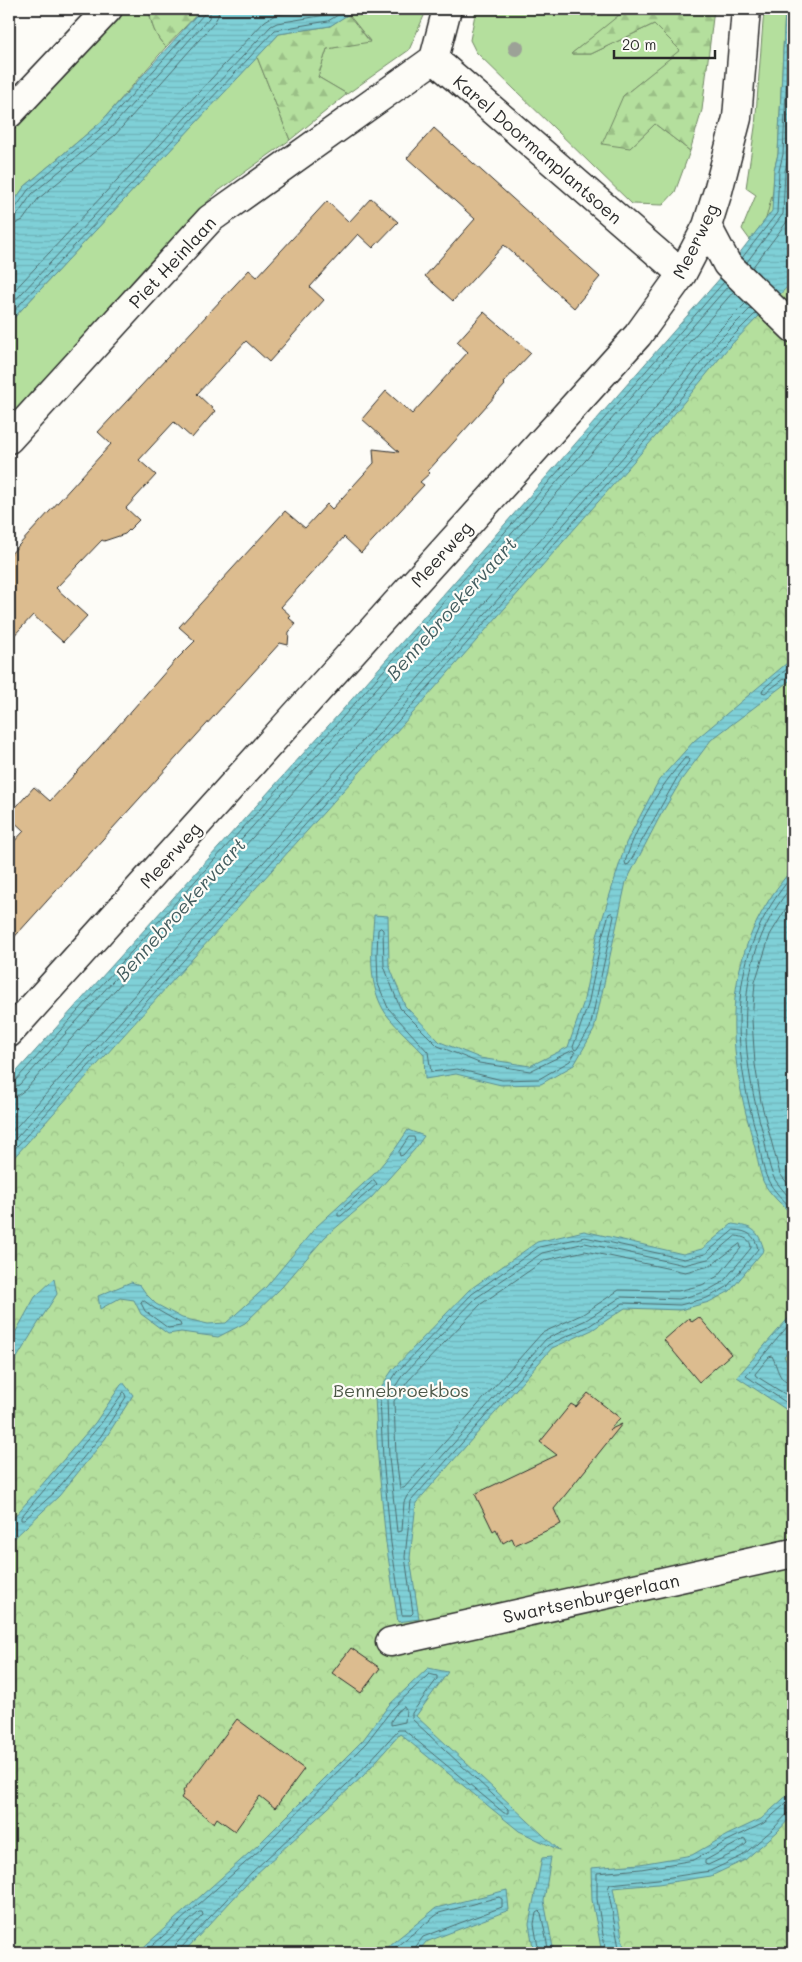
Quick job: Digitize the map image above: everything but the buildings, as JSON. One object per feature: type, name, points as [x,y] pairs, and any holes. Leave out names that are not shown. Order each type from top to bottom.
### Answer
[{"type":"street","points":[[9,114],[108,9]]},
{"type":"street","points":[[434,59],[446,9]]},
{"type":"street","name":"Meerweg","points":[[9,1033],[638,335],[682,274],[707,226],[737,118],[746,9]]},
{"type":"street","name":"Karel Doormanplantsoen","points":[[434,59],[682,274]]},
{"type":"street","name":"Piet Heinlaan","points":[[9,439],[210,218],[434,59]]},
{"type":"street","points":[[707,226],[727,264],[786,321]]},
{"type":"street","name":"Swartsenburgerlaan","points":[[390,1642],[793,1553]]},
{"type":"green space","points":[[122,9],[149,9],[154,30],[166,47],[101,122],[24,187],[9,209],[9,131]]},
{"type":"green space","points":[[149,9],[202,9],[166,47],[154,30]]},
{"type":"green space","points":[[357,9],[427,9],[409,50],[347,94],[318,77],[327,49],[370,41],[348,14]]},
{"type":"green space","points":[[476,9],[585,9],[593,17],[598,9],[623,9],[625,11],[571,54],[591,54],[654,24],[681,50],[623,96],[630,148],[655,124],[690,151],[675,192],[663,205],[632,204],[476,52],[470,40]]},
{"type":"green space","points":[[623,9],[714,9],[702,110],[690,151],[655,124],[630,148],[602,144],[623,96],[680,50],[654,24],[591,54],[571,54],[624,11]]},
{"type":"green space","points":[[764,9],[785,9],[778,154],[774,170],[772,211],[750,240],[742,229],[756,195],[746,188],[755,127]]},
{"type":"green space","points":[[348,14],[370,42],[327,49],[318,77],[347,94],[290,140],[257,57],[279,34],[330,26]]},
{"type":"green space","points":[[257,57],[290,140],[217,192],[146,266],[9,420],[9,323]]},
{"type":"green space","name":"Bennebroekbos","points":[[793,133],[793,1953],[9,1953],[9,1096],[753,268],[788,135]]},
{"type":"water","points":[[202,9],[357,9],[330,26],[279,34],[9,323],[9,209],[24,187],[101,122]]},
{"type":"water","name":"Bennebroekervaart","points":[[785,9],[793,9],[793,281],[728,348],[662,429],[412,714],[9,1163],[9,1080],[338,715],[722,276],[772,211],[774,170],[778,154]]},
{"type":"water","points":[[793,658],[793,678],[711,740],[682,779],[659,818],[626,882],[594,1030],[574,1065],[541,1084],[501,1085],[456,1074],[425,1079],[424,1054],[391,1020],[378,998],[372,963],[374,915],[388,916],[389,965],[405,1006],[440,1042],[480,1058],[530,1066],[568,1047],[583,1004],[597,936],[626,843],[659,780],[694,741]]},
{"type":"water","points":[[793,868],[793,1214],[772,1194],[761,1176],[743,1103],[734,1031],[735,997],[741,964],[752,931],[769,899]]},
{"type":"water","points":[[408,1130],[424,1136],[415,1149],[371,1198],[325,1237],[282,1287],[245,1323],[218,1337],[181,1332],[168,1334],[141,1314],[134,1300],[120,1298],[100,1309],[98,1296],[131,1282],[140,1285],[156,1304],[182,1318],[208,1324],[226,1323],[266,1287],[316,1227],[374,1174]]},
{"type":"water","points":[[732,1224],[750,1228],[754,1231],[760,1238],[764,1250],[730,1291],[709,1302],[680,1310],[625,1308],[592,1330],[552,1348],[416,1503],[410,1558],[419,1619],[398,1622],[386,1543],[378,1458],[375,1396],[393,1369],[469,1290],[537,1242],[584,1231],[683,1254],[702,1249]]},
{"type":"water","points":[[54,1279],[57,1294],[9,1371],[9,1344],[35,1297]]},
{"type":"water","points":[[793,1313],[793,1349],[784,1356],[793,1377],[793,1414],[737,1377]]},
{"type":"water","points":[[123,1382],[133,1395],[105,1439],[59,1496],[9,1543],[9,1523],[95,1423]]},
{"type":"water","points":[[428,1668],[448,1672],[416,1716],[559,1850],[519,1831],[400,1734],[363,1776],[255,1875],[183,1953],[137,1953],[258,1845],[363,1740],[389,1705]]},
{"type":"water","points":[[793,1790],[793,1815],[745,1860],[711,1876],[613,1888],[625,1953],[602,1953],[592,1900],[591,1868],[640,1864],[692,1855],[727,1835],[761,1819]]},
{"type":"water","points":[[551,1857],[544,1901],[554,1953],[534,1953],[529,1924],[542,1858]]},
{"type":"water","points":[[507,1890],[509,1910],[426,1942],[417,1953],[380,1953],[436,1908]]}]
